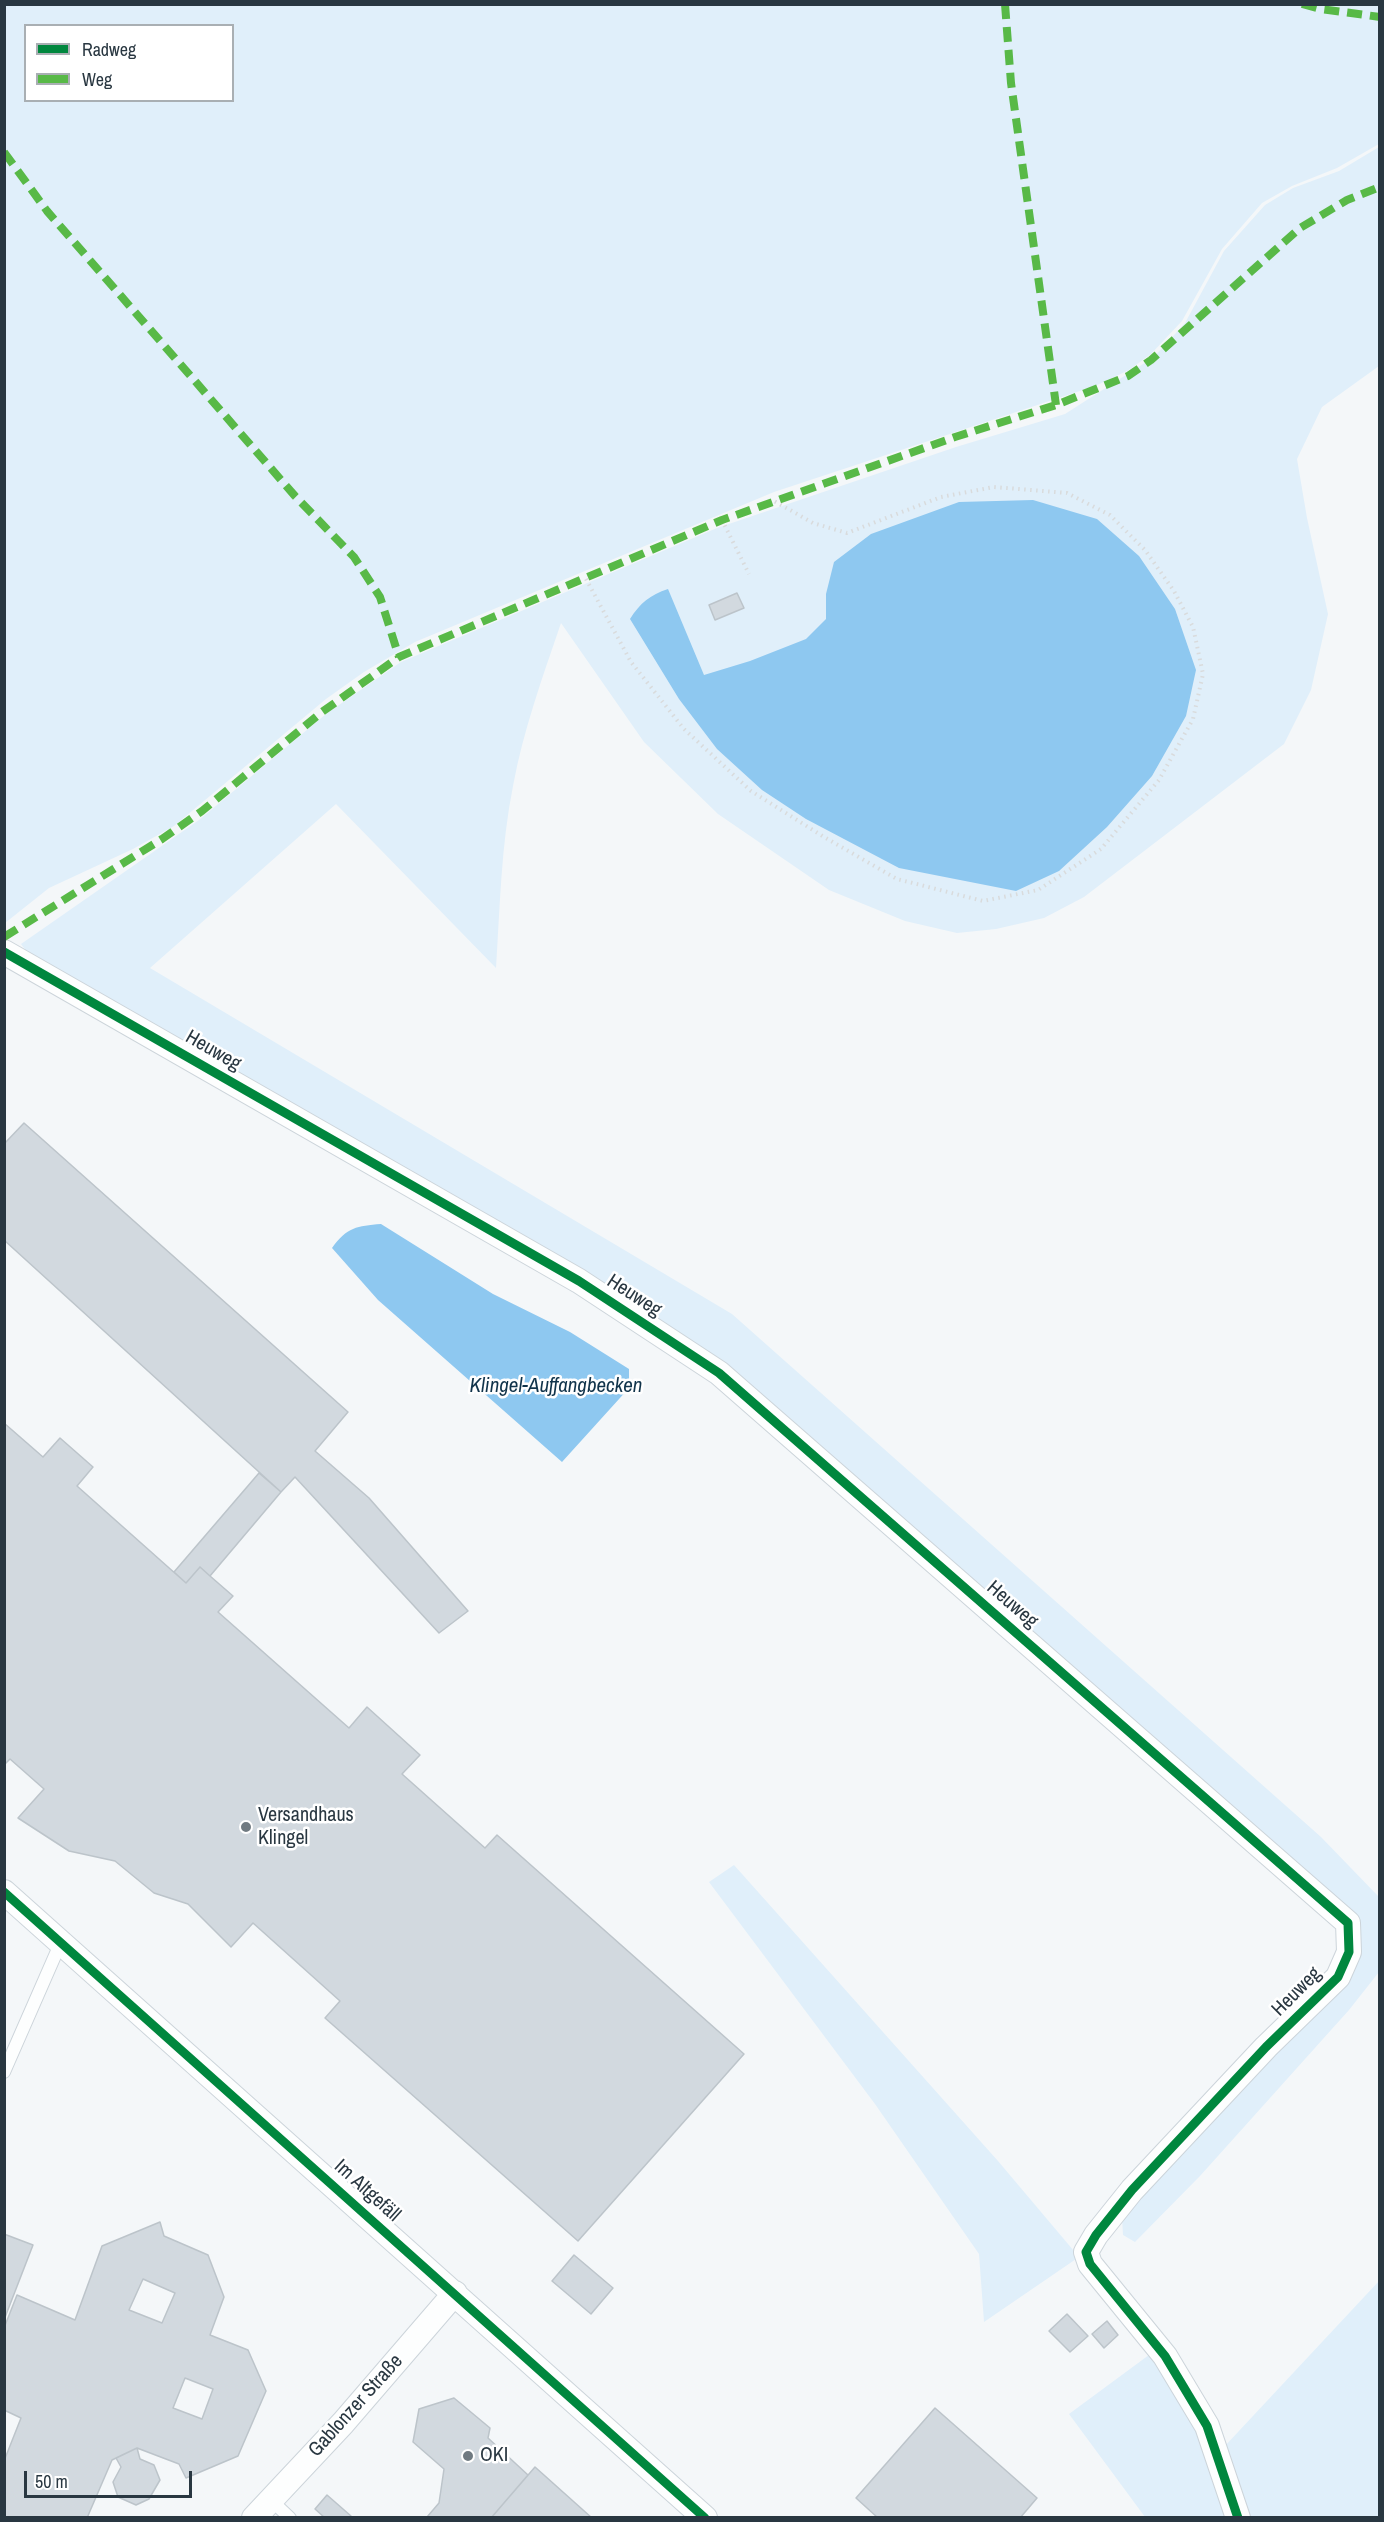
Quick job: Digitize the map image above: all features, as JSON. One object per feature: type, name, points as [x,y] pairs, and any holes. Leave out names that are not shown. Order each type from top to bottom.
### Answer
[{"type":"street","name":"Heuweg","points":[[4,952],[579,1281],[719,1373],[1348,1923],[1349,1952],[1338,1977],[1266,2048],[1132,2190],[1096,2235],[1086,2252],[1090,2264],[1165,2356],[1207,2426],[1238,2517]]},
{"type":"street","name":"Im Altgefäll","points":[[4,1892],[705,2517]]},
{"type":"street","name":"Gablonzer Straße","points":[[254,2517],[343,2423],[455,2293]]},
{"type":"lane","points":[[4,2072],[60,1942]]},
{"type":"lane","points":[[271,2500],[290,2517]]},
{"type":"path","points":[[586,579],[631,662],[684,729],[751,791],[897,879],[983,901],[1038,890],[1101,849],[1159,780],[1193,719],[1203,674],[1193,627],[1174,591],[1145,550],[1110,515],[1067,493],[983,489],[941,497],[847,533],[813,523],[774,501]]},
{"type":"path","points":[[722,520],[749,574]]},
{"type":"shaded area","points":[[5,4],[1379,5],[1379,144],[1337,168],[1292,186],[1262,203],[1222,249],[1182,321],[1151,354],[1129,370],[1095,386],[774,492],[415,642],[364,672],[326,699],[174,826],[133,849],[49,888],[5,923]]},
{"type":"shaded area","points":[[1379,147],[1379,366],[1322,407],[1297,459],[1328,614],[1311,690],[1284,744],[1084,897],[1044,918],[996,929],[957,933],[905,921],[829,890],[718,814],[644,742],[561,623],[528,724],[513,786],[503,854],[496,968],[336,804],[150,968],[732,1314],[1321,1837],[1379,1897],[1379,1972],[1349,2010],[1200,2176],[1135,2242],[1123,2235],[1122,2217],[1359,1952],[1355,1913],[724,1369],[29,955],[21,944],[199,820],[326,714],[401,662],[717,528],[956,447],[1065,414],[1154,357],[1185,323],[1224,251],[1265,205],[1293,188],[1339,171]]},
{"type":"shaded area","points":[[734,1865],[998,2161],[1079,2257],[984,2322],[979,2254],[875,2104],[709,1882]]},
{"type":"shaded area","points":[[1379,2281],[1379,2517],[1248,2517],[1224,2447]]},
{"type":"shaded area","points":[[1153,2352],[1196,2429],[1230,2517],[1145,2517],[1069,2414]]},
{"type":"water","points":[[1033,500],[1097,519],[1139,556],[1175,609],[1196,670],[1186,716],[1152,776],[1107,827],[1059,871],[1016,891],[899,868],[806,819],[762,790],[717,749],[679,699],[630,619],[646,600],[668,589],[704,675],[750,661],[806,639],[826,619],[826,594],[834,562],[871,534],[959,502]]},
{"type":"water","name":"Klingel-Auffangbecken","points":[[381,1224],[493,1294],[570,1332],[629,1369],[629,1388],[562,1462],[378,1300],[332,1248],[353,1229]]},
{"type":"building","points":[[737,593],[744,608],[715,620],[709,605]]},
{"type":"building","points":[[24,1123],[348,1412],[315,1451],[369,1498],[468,1611],[439,1633],[295,1477],[281,1492],[4,1240],[4,1144]]},
{"type":"building","name":"Versandhaus Klingel","points":[[4,1423],[43,1457],[60,1438],[93,1467],[77,1486],[186,1583],[200,1567],[233,1596],[218,1612],[349,1728],[367,1707],[420,1755],[402,1774],[485,1848],[497,1835],[744,2054],[578,2241],[325,2018],[340,2001],[253,1923],[231,1947],[188,1904],[154,1893],[115,1861],[69,1851],[18,1818],[44,1789],[10,1759],[4,1765]]},
{"type":"building","points":[[259,1473],[281,1492],[210,1576],[200,1567],[186,1583],[174,1572]]},
{"type":"building","points":[[160,2222],[164,2236],[208,2255],[224,2297],[210,2335],[248,2350],[266,2391],[238,2456],[186,2478],[179,2464],[137,2448],[112,2460],[87,2518],[4,2518],[4,2461],[21,2418],[4,2410],[4,2328],[17,2295],[75,2320],[102,2246]],"holes":[[[143,2279],[175,2293],[162,2323],[129,2310]],[[185,2378],[213,2389],[202,2419],[173,2408]]]},
{"type":"building","points":[[4,2234],[33,2245],[4,2320]]},
{"type":"building","points":[[574,2255],[613,2288],[591,2314],[552,2281]]},
{"type":"building","points":[[1067,2314],[1088,2336],[1070,2352],[1049,2331]]},
{"type":"building","points":[[1107,2321],[1118,2335],[1104,2348],[1092,2334]]},
{"type":"building","name":"OKI","points":[[454,2398],[490,2428],[488,2438],[528,2475],[491,2518],[427,2517],[439,2503],[444,2469],[413,2442],[419,2409]]},
{"type":"building","points":[[935,2408],[1037,2498],[1020,2518],[878,2518],[856,2498]]},
{"type":"building","points":[[137,2448],[140,2459],[154,2465],[160,2480],[149,2499],[136,2505],[118,2497],[113,2482],[121,2467],[116,2458]]},
{"type":"building","points":[[535,2467],[592,2518],[491,2518]]},
{"type":"building","points":[[327,2495],[351,2516],[350,2518],[325,2518],[315,2509]]},
{"type":"marked path","points":[[1005,4],[1011,83],[1056,405]]},
{"type":"marked path","points":[[1302,4],[1321,9],[1380,17]]},
{"type":"marked path","points":[[4,152],[47,211],[295,496],[354,557],[380,597],[399,657]]},
{"type":"marked path","points":[[4,937],[162,839],[202,811],[322,712],[399,657],[722,520],[955,437],[1056,405],[1128,376],[1151,360],[1300,228],[1347,200],[1380,187]]},
{"type":"cycle path","points":[[4,952],[579,1281],[719,1373],[1348,1923],[1349,1952],[1338,1977],[1266,2047],[1132,2190],[1096,2235],[1086,2252],[1090,2264],[1165,2356],[1207,2426],[1238,2518]]},
{"type":"cycle path","points":[[4,1892],[705,2518]]},
{"type":"place","name":"Versandhaus Klingel","points":[[246,1827]]},
{"type":"place","name":"OKI","points":[[468,2456]]}]
